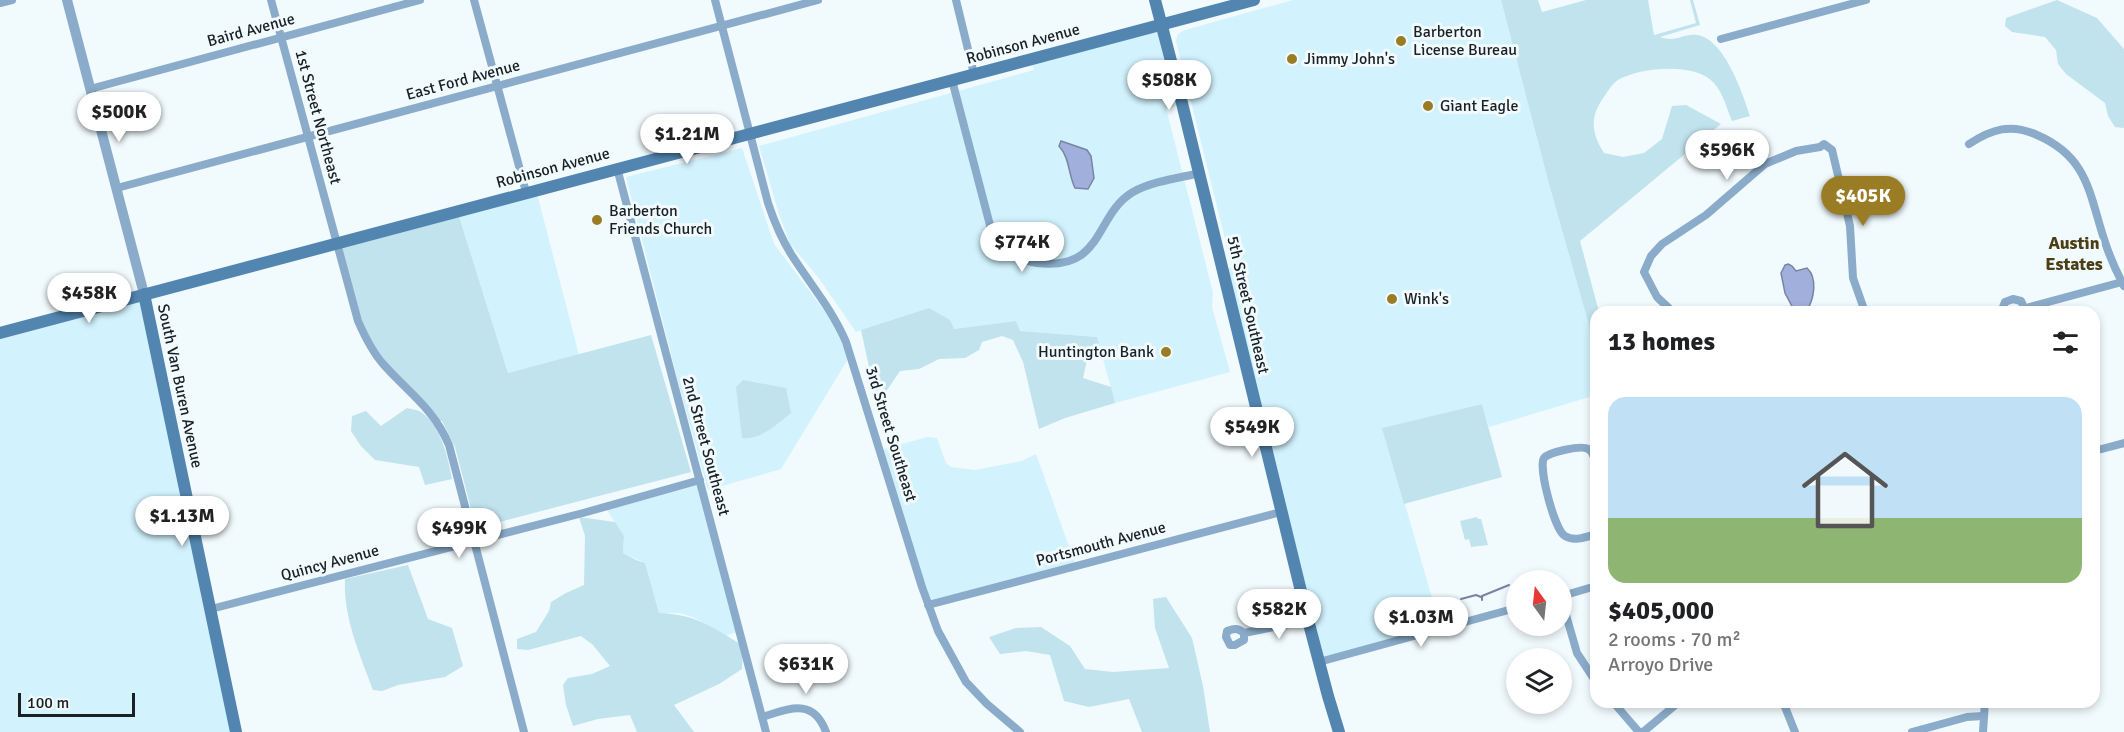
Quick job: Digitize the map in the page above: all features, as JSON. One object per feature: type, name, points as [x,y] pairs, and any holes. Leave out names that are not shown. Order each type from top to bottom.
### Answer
[{"type":"main road","name":"5th Street Southeast","points":[[1155,0],[1200,173],[1308,620],[1340,732]]},
{"type":"main road","name":"Robinson Avenue","points":[[0,333],[1254,0]]},
{"type":"main road","name":"South Van Buren Avenue","points":[[144,294],[236,732]]},
{"type":"street","points":[[0,3],[12,0]]},
{"type":"street","points":[[67,0],[144,294]]},
{"type":"street","name":"1st Street Northeast","points":[[271,0],[336,242],[364,334],[383,364],[423,403],[444,432],[454,459],[524,732]]},
{"type":"street","name":"Baird Avenue","points":[[90,89],[420,0]]},
{"type":"street","points":[[474,0],[526,192]]},
{"type":"street","name":"3rd Street Southeast","points":[[715,0],[768,203],[792,255],[831,312],[846,342],[928,605],[943,643],[966,682],[987,704],[1020,732]]},
{"type":"street","name":"East Ford Avenue","points":[[117,188],[818,0]]},
{"type":"street","points":[[956,0],[974,74]]},
{"type":"street","points":[[1721,39],[1866,0]]},
{"type":"street","points":[[952,80],[988,224],[997,241],[1020,258],[1047,264],[1070,260],[1091,247],[1116,208],[1134,191],[1200,173]]},
{"type":"street","points":[[1969,144],[1989,131],[2009,127],[2033,133],[2059,147],[2076,165],[2088,184],[2104,239],[2123,284],[2041,306]]},
{"type":"street","points":[[1667,306],[1657,297],[1644,272],[1651,256],[1662,244],[1706,215],[1765,164],[1824,144],[1832,150],[1850,226],[1853,278],[1863,306]]},
{"type":"street","name":"2nd Street Southeast","points":[[617,168],[766,732]]},
{"type":"street","points":[[2003,306],[2005,302],[2013,299],[2021,301],[2024,306]]},
{"type":"street","points":[[2100,449],[2124,443]]},
{"type":"street","points":[[1590,450],[1580,447],[1550,454],[1542,465],[1545,485],[1559,532],[1567,538],[1577,539],[1590,536]]},
{"type":"street","name":"Quincy Avenue","points":[[211,609],[476,542],[700,480]]},
{"type":"street","name":"Portsmouth Avenue","points":[[928,605],[1281,512]]},
{"type":"street","points":[[1572,593],[1590,588]]},
{"type":"street","points":[[1319,662],[1506,611]]},
{"type":"street","points":[[1244,633],[1308,620]]},
{"type":"street","points":[[1572,636],[1577,654],[1590,673]]},
{"type":"street","points":[[762,717],[797,707],[806,709],[822,719],[826,732]]},
{"type":"street","points":[[1619,708],[1641,732],[1671,708]]},
{"type":"street","points":[[1786,708],[1796,732]]},
{"type":"street","points":[[1983,732],[1984,708]]},
{"type":"street","points":[[1912,732],[1967,717],[1983,716]]},
{"type":"shaded area","points":[[1293,0],[1501,0],[1590,329],[1590,397],[1489,427],[1482,404],[1383,428],[1441,629],[1319,662],[1223,270],[1232,267],[1176,41],[1178,34],[1185,30]]},
{"type":"shaded area","points":[[1501,0],[1538,0],[1542,12],[1586,0],[1648,0],[1654,35],[1696,23],[1690,0],[1693,0],[1700,25],[1660,37],[1671,39],[1697,35],[1707,38],[1724,56],[1731,68],[1750,116],[1732,121],[1714,83],[1706,76],[1682,69],[1640,72],[1618,80],[1610,88],[1597,109],[1594,123],[1596,137],[1604,153],[1623,157],[1644,153],[1662,139],[1672,106],[1686,105],[1721,124],[1580,241],[1597,306],[1590,306],[1590,329]]},
{"type":"shaded area","points":[[2057,0],[2097,18],[2124,49],[2124,128],[2115,127],[2108,116],[2105,103],[2066,74],[2058,64],[2056,50],[2045,37],[2012,32],[2005,26],[2006,18]]},
{"type":"shaded area","points":[[1162,24],[1183,104],[1166,108],[1213,293],[1212,307],[1230,372],[1115,403],[1097,337],[1020,331],[1016,321],[954,329],[929,308],[856,332],[818,277],[790,244],[759,146],[1034,70],[1030,59]]},
{"type":"shaded area","points":[[742,148],[774,244],[835,325],[848,359],[781,469],[708,490],[626,177]]},
{"type":"shaded area","points":[[536,190],[579,355],[508,373],[457,210]]},
{"type":"shaded area","points":[[457,210],[508,373],[651,335],[691,472],[476,528],[455,447],[442,421],[437,421],[397,379],[364,334],[336,242]]},
{"type":"shaded area","points":[[144,294],[236,732],[0,732],[0,333]]},
{"type":"shaded area","points":[[929,308],[950,320],[954,329],[1016,321],[1020,331],[1097,337],[1101,350],[1089,351],[1083,378],[1111,387],[1115,403],[1065,418],[1039,429],[1023,362],[1013,340],[1002,336],[982,342],[979,350],[965,358],[939,359],[919,369],[900,371],[883,396],[876,399],[861,330]]},
{"type":"shaded area","points":[[743,380],[786,388],[791,413],[762,434],[749,438],[742,438],[736,387]]},
{"type":"shaded area","points":[[1482,404],[1502,477],[1404,504],[1382,428]]},
{"type":"shaded area","points":[[407,408],[421,412],[434,425],[446,452],[452,479],[425,485],[419,467],[375,460],[361,446],[351,431],[352,416],[366,411],[381,426]]},
{"type":"shaded area","points":[[928,437],[937,438],[946,463],[951,467],[975,470],[1022,461],[1036,454],[1076,566],[928,605],[880,450]]},
{"type":"shaded area","points":[[700,480],[739,632],[726,635],[693,617],[680,613],[659,613],[645,563],[623,553],[624,536],[605,507]]},
{"type":"shaded area","points":[[579,517],[615,522],[624,536],[623,553],[645,563],[659,613],[693,619],[723,633],[743,646],[742,669],[719,684],[674,705],[694,732],[637,732],[630,715],[598,719],[573,726],[566,705],[563,685],[568,678],[592,674],[610,666],[593,645],[581,636],[528,650],[517,649],[517,639],[536,632],[549,611],[551,602],[584,585],[585,536]]},
{"type":"shaded area","points":[[1477,517],[1481,519],[1488,545],[1471,547],[1469,539],[1465,540],[1460,521]]},
{"type":"shaded area","points":[[408,565],[428,619],[452,628],[463,666],[445,677],[398,685],[382,691],[373,690],[350,622],[345,579]]},
{"type":"shaded area","points":[[1166,597],[1192,638],[1210,732],[1142,732],[1129,699],[1089,707],[1064,701],[1050,655],[1026,651],[1000,654],[989,637],[1016,628],[1041,627],[1070,646],[1085,669],[1113,672],[1169,668],[1155,628],[1153,599]]},
{"type":"water","points":[[1061,141],[1087,150],[1091,156],[1094,178],[1088,189],[1075,188],[1065,156],[1059,146]]},
{"type":"water","points":[[1785,265],[1792,266],[1796,271],[1807,268],[1813,277],[1813,295],[1809,306],[1792,306],[1785,293],[1781,273]]},
{"type":"waterway","points":[[1482,600],[1482,596],[1506,586]]},
{"type":"waterway","points":[[1461,599],[1476,595],[1481,597]]},
{"type":"place","name":"Barberton License Bureau","points":[[1401,41]]},
{"type":"place","name":"Jimmy John's","points":[[1292,59]]},
{"type":"place","name":"Giant Eagle","points":[[1428,106]]},
{"type":"place","name":"Barberton Friends Church","points":[[597,220]]},
{"type":"place","name":"Wink's","points":[[1392,299]]},
{"type":"place","name":"Huntington Bank","points":[[1166,352]]},
{"type":"district","name":"Austin Estates","points":[[2074,253]]}]
